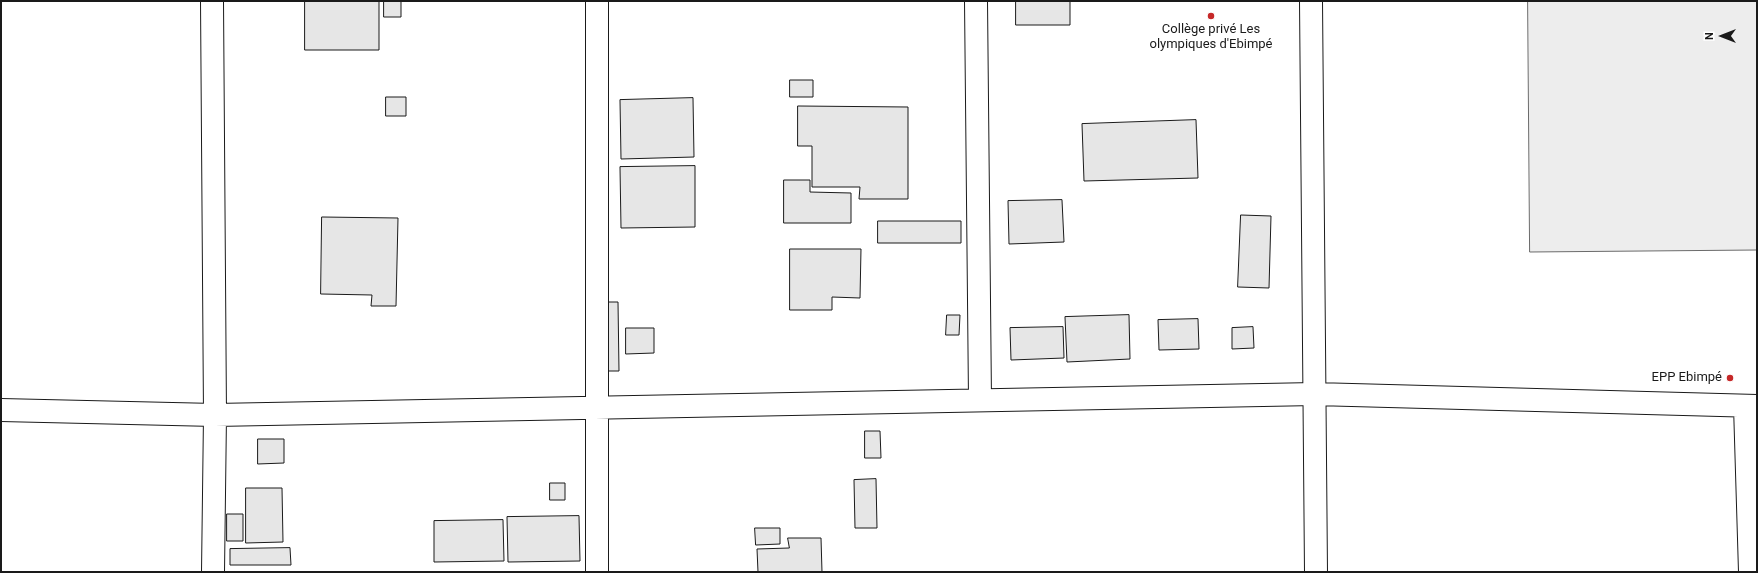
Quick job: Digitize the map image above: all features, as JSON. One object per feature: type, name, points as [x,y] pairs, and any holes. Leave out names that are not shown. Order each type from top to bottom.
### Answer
[{"type":"street","points":[[212,1],[215,415],[213,572]]},
{"type":"street","points":[[597,1],[597,572]]},
{"type":"street","points":[[976,1],[980,400]]},
{"type":"street","points":[[1311,1],[1316,572]]},
{"type":"street","points":[[1,410],[215,415],[1315,394],[1751,406],[1750,572]]},
{"type":"shaded area","points":[[1528,1],[1757,1],[1757,250],[1530,252]]},
{"type":"building","points":[[305,1],[379,1],[379,50],[305,50]]},
{"type":"building","points":[[384,1],[401,1],[401,17],[384,17]]},
{"type":"building","points":[[1016,1],[1070,1],[1070,25],[1016,25]]},
{"type":"building","points":[[790,80],[813,80],[813,97],[790,97]]},
{"type":"building","points":[[386,97],[406,97],[406,116],[386,116]]},
{"type":"building","points":[[693,98],[694,157],[621,159],[620,100]]},
{"type":"building","points":[[798,106],[908,107],[908,199],[859,199],[860,187],[812,187],[812,146],[798,146]]},
{"type":"building","points":[[1196,120],[1198,178],[1084,181],[1082,124]]},
{"type":"building","points":[[695,166],[695,227],[621,228],[620,167]]},
{"type":"building","points":[[784,180],[810,180],[810,192],[851,193],[851,223],[784,223]]},
{"type":"building","points":[[1062,200],[1064,242],[1009,244],[1008,201]]},
{"type":"building","points":[[1241,215],[1271,216],[1269,288],[1238,287]]},
{"type":"building","points":[[322,217],[398,218],[396,306],[371,306],[372,295],[321,294]]},
{"type":"building","points":[[878,221],[961,221],[961,243],[878,243]]},
{"type":"building","points":[[790,249],[861,249],[860,298],[832,297],[832,310],[790,310]]},
{"type":"building","points":[[598,302],[618,302],[619,371],[599,371]]},
{"type":"building","points":[[947,315],[960,315],[959,335],[946,335]]},
{"type":"building","points":[[1129,315],[1130,359],[1067,362],[1065,317]]},
{"type":"building","points":[[1198,319],[1199,349],[1159,350],[1158,320]]},
{"type":"building","points":[[1063,327],[1064,358],[1011,360],[1010,328]]},
{"type":"building","points":[[1253,327],[1254,348],[1232,349],[1232,328]]},
{"type":"building","points":[[626,328],[654,328],[654,353],[626,354]]},
{"type":"building","points":[[865,431],[880,431],[881,458],[865,458]]},
{"type":"building","points":[[258,439],[284,439],[284,463],[258,464]]},
{"type":"building","points":[[876,479],[877,528],[855,528],[854,480]]},
{"type":"building","points":[[550,483],[565,483],[565,500],[550,500]]},
{"type":"building","points":[[246,488],[282,488],[283,542],[246,543]]},
{"type":"building","points":[[227,514],[243,514],[243,541],[227,541]]},
{"type":"building","points":[[579,516],[580,561],[508,562],[507,517]]},
{"type":"building","points":[[503,520],[504,561],[434,562],[434,521]]},
{"type":"building","points":[[755,528],[780,528],[780,544],[756,545]]},
{"type":"building","points":[[788,538],[821,538],[822,572],[758,572],[757,549],[789,548]]},
{"type":"building","points":[[290,548],[291,565],[230,565],[230,549]]},
{"type":"place","name":"Collège privé Les olympiques d'Ebimpé","points":[[1211,16]]},
{"type":"place","name":"EPP Ebimpé","points":[[1730,378]]}]
